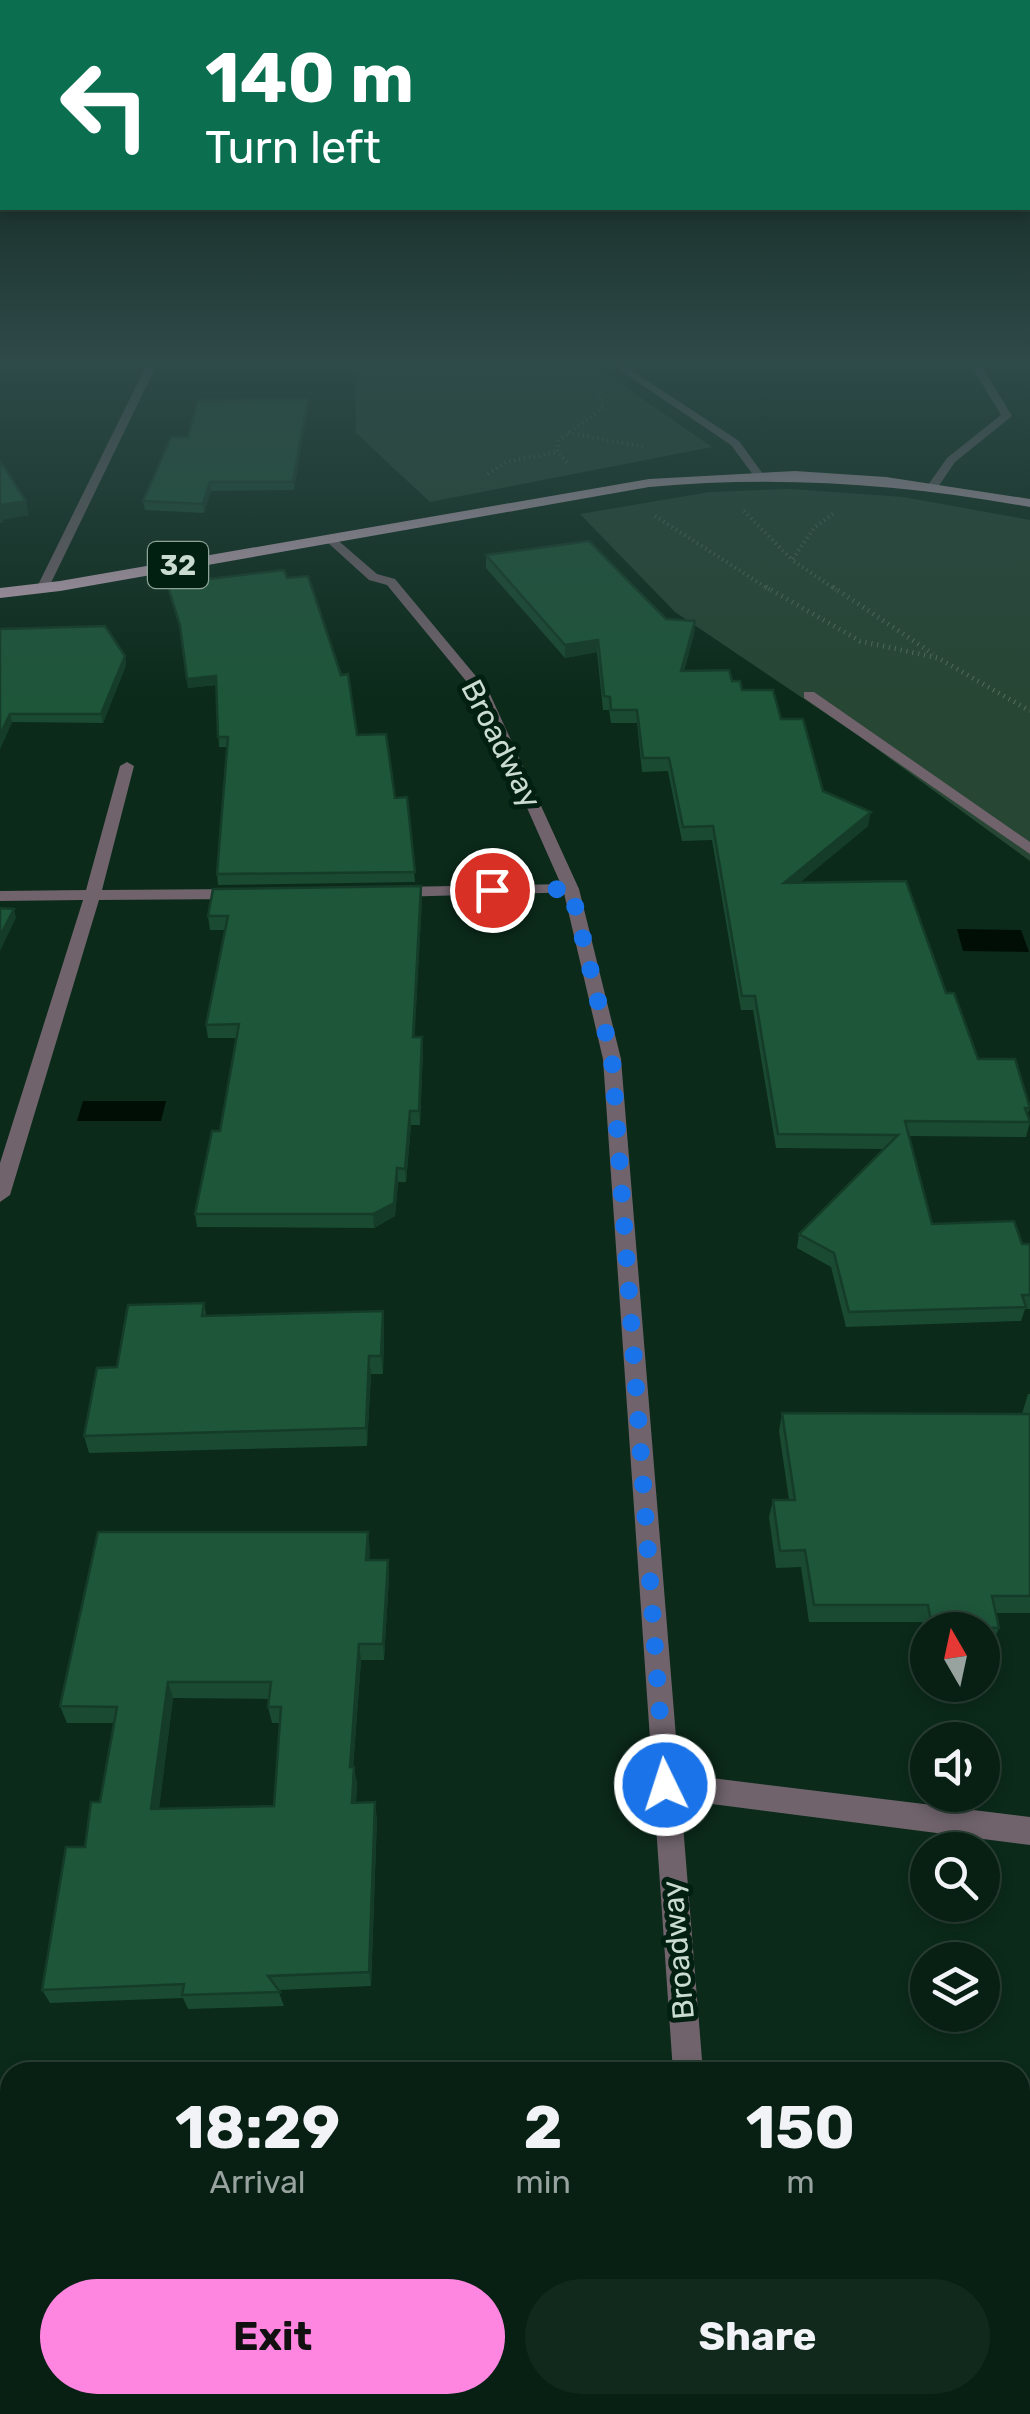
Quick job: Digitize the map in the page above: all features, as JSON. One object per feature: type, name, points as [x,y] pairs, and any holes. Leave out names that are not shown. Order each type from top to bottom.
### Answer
[{"type":"main road","name":"32","points":[[0,593],[42,589],[648,483],[709,476],[890,479],[1030,502]]},
{"type":"street","points":[[42,589],[99,473]]},
{"type":"street","points":[[934,485],[942,473]]},
{"type":"street","name":"Broadway","points":[[330,539],[373,577],[391,582],[482,692],[571,889],[612,1059],[687,2062]]},
{"type":"street","points":[[809,695],[1030,848]]},
{"type":"street","points":[[0,1194],[92,897],[127,766]]},
{"type":"street","points":[[372,892],[571,889]]},
{"type":"street","points":[[0,896],[252,894]]},
{"type":"street","points":[[665,1785],[1030,1831]]},
{"type":"path","points":[[709,476],[792,560],[938,658],[1030,710]]},
{"type":"path","points":[[792,560],[814,528],[850,500],[890,479]]},
{"type":"path","points":[[642,507],[818,620],[860,641],[938,658]]},
{"type":"green space","points":[[399,473],[580,473],[430,502]]},
{"type":"green space","points":[[790,489],[903,497],[1030,520],[1030,861],[859,736],[675,612],[580,514],[710,492]]},
{"type":"shaded area","points":[[957,929],[1021,930],[1029,952],[963,951]]},
{"type":"shaded area","points":[[83,1101],[166,1101],[161,1121],[77,1121]]},
{"type":"building","points":[[0,473],[8,473],[26,501],[0,505]]},
{"type":"building","points":[[155,473],[295,473],[293,482],[210,482],[203,504],[143,501]]},
{"type":"building","points":[[589,541],[666,619],[695,621],[681,671],[729,670],[732,681],[740,681],[742,690],[773,690],[781,719],[803,719],[823,791],[871,812],[784,883],[906,881],[946,993],[954,993],[978,1059],[1015,1059],[1030,1108],[1025,1108],[1030,1122],[905,1121],[932,1224],[1014,1221],[1022,1244],[1030,1244],[1030,1295],[1022,1295],[1026,1307],[849,1312],[834,1253],[799,1234],[898,1135],[778,1134],[755,996],[742,996],[713,826],[683,827],[669,758],[643,758],[637,710],[611,710],[610,697],[604,696],[598,640],[565,645],[486,555]]},
{"type":"building","points":[[284,570],[287,578],[308,576],[341,675],[348,674],[357,735],[386,734],[395,798],[407,797],[415,872],[217,874],[228,737],[218,737],[216,676],[187,679],[180,625],[167,584]]},
{"type":"building","points":[[105,626],[125,656],[101,714],[10,714],[0,735],[0,629]]},
{"type":"building","points":[[421,886],[413,1037],[422,1037],[419,1111],[410,1111],[405,1169],[397,1168],[394,1203],[373,1214],[195,1214],[212,1131],[220,1131],[239,1024],[206,1025],[228,916],[208,916],[213,889]]},
{"type":"building","points":[[0,908],[14,909],[0,936]]},
{"type":"building","points":[[204,1303],[202,1316],[383,1311],[381,1356],[369,1356],[366,1428],[84,1436],[97,1368],[117,1367],[128,1305]]},
{"type":"building","points":[[782,1413],[1030,1414],[1030,1596],[992,1596],[996,1612],[929,1612],[928,1605],[814,1605],[805,1550],[780,1551],[773,1500],[795,1500]]},
{"type":"building","points":[[98,1532],[368,1532],[366,1560],[388,1560],[383,1644],[359,1644],[350,1767],[354,1767],[352,1803],[375,1802],[369,1972],[268,1976],[280,1992],[182,1995],[184,1984],[42,1990],[66,1847],[85,1847],[91,1802],[100,1802],[117,1707],[60,1706]],"holes":[[[168,1682],[271,1682],[268,1707],[281,1707],[274,1806],[151,1809]]]},
{"type":"route","points":[[492,890],[571,889],[612,1059],[665,1785]]}]
